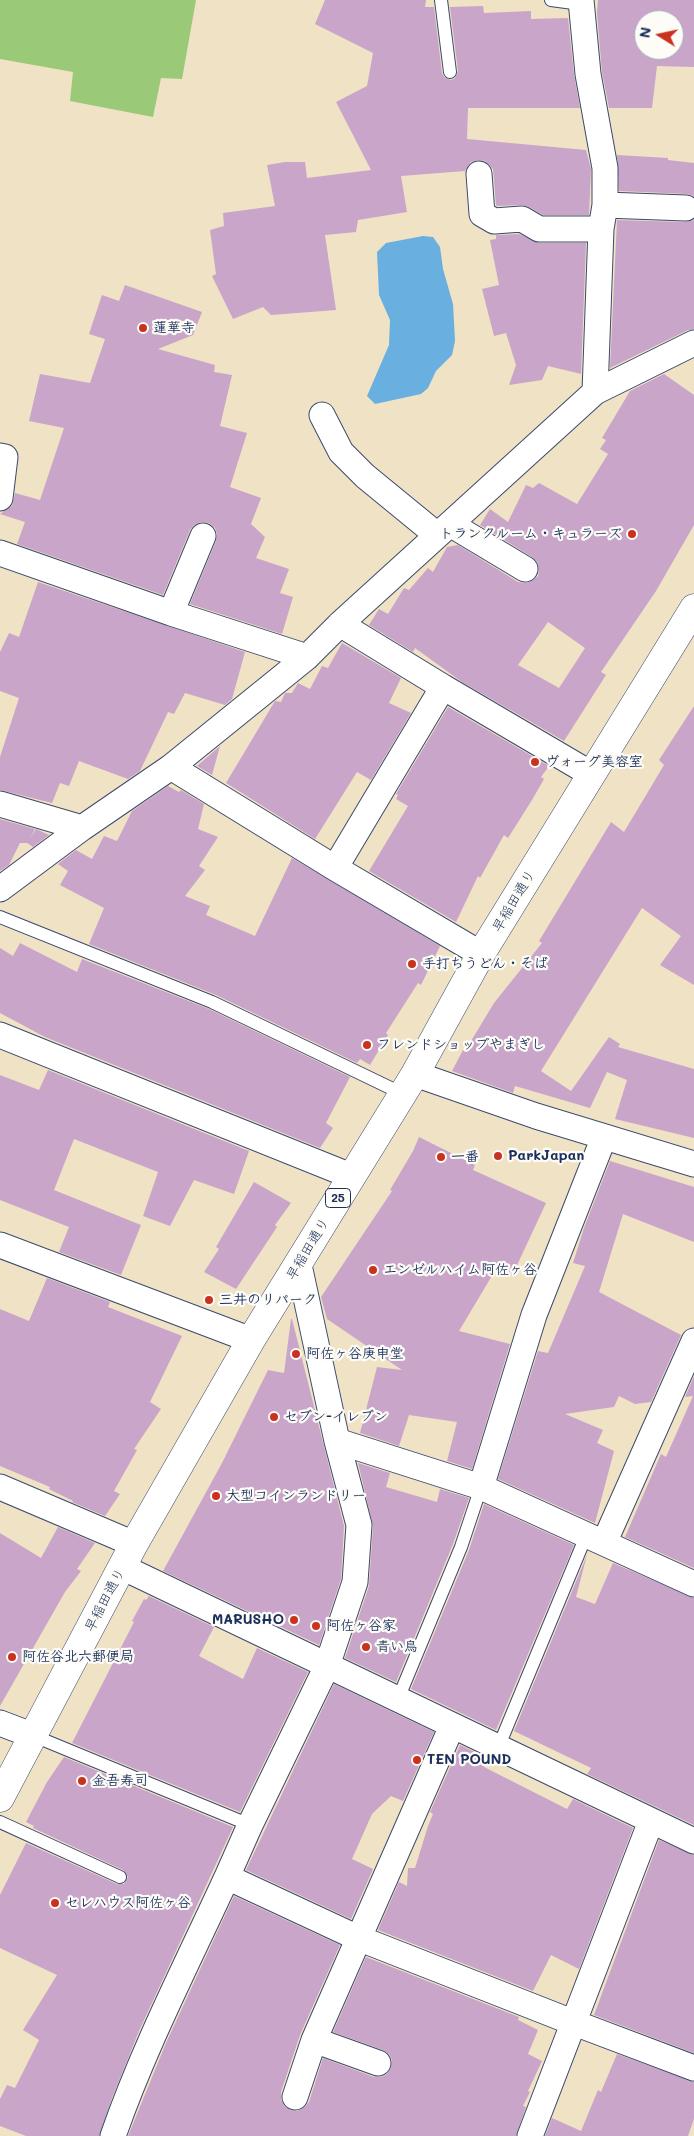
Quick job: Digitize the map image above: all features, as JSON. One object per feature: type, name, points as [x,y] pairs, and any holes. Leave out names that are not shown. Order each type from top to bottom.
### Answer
[{"type":"main road","name":"早稲田通り","points":[[0,1798],[128,1556],[251,1340],[299,1265],[408,1084],[481,954],[694,608]]},
{"type":"street","points":[[581,2],[588,74],[606,168],[595,392]]},
{"type":"street","points":[[479,174],[482,214],[494,221],[522,220],[539,229],[603,217],[686,208]]},
{"type":"street","points":[[0,889],[82,828],[171,767],[307,658],[340,624],[595,392],[694,343]]},
{"type":"street","points":[[322,416],[341,452],[365,476],[444,530],[526,569]]},
{"type":"street","points":[[0,456],[5,457],[0,498]]},
{"type":"street","points":[[171,613],[203,536]]},
{"type":"street","points":[[0,553],[307,658]]},
{"type":"street","points":[[340,624],[591,774]]},
{"type":"street","points":[[335,868],[443,687]]},
{"type":"street","points":[[171,767],[335,868],[481,954]]},
{"type":"street","points":[[0,804],[82,828]]},
{"type":"street","points":[[0,1035],[351,1176]]},
{"type":"street","points":[[408,1084],[527,1113],[694,1164]]},
{"type":"street","points":[[481,1488],[534,1315],[604,1137]]},
{"type":"street","points":[[0,1245],[251,1340]]},
{"type":"street","points":[[113,2136],[122,2110],[171,1998],[250,1824],[327,1666],[355,1582],[359,1525],[336,1441],[299,1265]]},
{"type":"street","points":[[595,1540],[694,1340]]},
{"type":"street","points":[[336,1441],[481,1488],[694,1584]]},
{"type":"street","points":[[0,1487],[327,1666],[650,1822],[694,1841]]},
{"type":"street","points":[[0,1723],[34,1736]]},
{"type":"street","points":[[295,2097],[314,2040],[452,1726]]},
{"type":"street","points":[[530,2136],[650,1822]]},
{"type":"street","points":[[227,1876],[358,1938],[694,2068]]},
{"type":"street","points":[[314,2040],[378,2063]]},
{"type":"lane","points":[[441,0],[450,72]]},
{"type":"lane","points":[[552,0],[581,2]]},
{"type":"lane","points":[[0,917],[212,1002],[408,1084]]},
{"type":"lane","points":[[398,1699],[461,1547],[481,1488]]},
{"type":"lane","points":[[498,1748],[595,1540]]},
{"type":"lane","points":[[34,1736],[250,1824]]},
{"type":"lane","points":[[0,1822],[120,1877]]},
{"type":"green space","points":[[0,0],[196,0],[182,79],[161,78],[153,117],[70,101],[73,72],[0,59]]},
{"type":"water","points":[[423,236],[433,237],[440,247],[443,269],[453,304],[455,341],[452,355],[436,371],[428,388],[421,394],[375,404],[367,396],[389,345],[390,320],[379,295],[377,252],[386,243]]},
{"type":"building","points":[[325,0],[426,0],[425,7],[434,7],[442,73],[444,77],[451,80],[455,78],[458,71],[450,7],[483,6],[484,13],[531,11],[531,19],[568,18],[574,75],[580,108],[468,108],[467,139],[586,150],[591,169],[589,215],[543,215],[522,205],[497,206],[493,169],[485,161],[471,162],[465,171],[401,176],[407,212],[358,220],[356,232],[325,235],[336,310],[271,315],[263,307],[233,319],[212,276],[216,274],[210,230],[224,226],[223,213],[275,206],[267,165],[285,162],[305,162],[307,178],[371,170],[336,102],[367,86],[373,53],[315,24]]},
{"type":"building","points":[[598,0],[694,0],[694,67],[657,66],[652,108],[609,108],[602,72],[597,13]]},
{"type":"building","points":[[617,155],[668,158],[668,160],[694,163],[694,196],[687,194],[619,191]]},
{"type":"building","points":[[617,220],[685,222],[694,220],[694,329],[688,330],[610,368]]},
{"type":"building","points":[[519,234],[539,243],[586,243],[581,374],[548,366],[542,380],[509,385],[516,365],[506,333],[494,336],[482,289],[499,285],[490,240],[496,239],[496,235]]},
{"type":"building","points":[[125,285],[202,312],[193,335],[158,349],[215,365],[214,372],[232,375],[220,426],[247,433],[230,487],[261,498],[251,524],[265,537],[256,558],[289,569],[280,593],[293,597],[282,634],[190,604],[216,541],[217,534],[215,528],[209,523],[201,522],[194,525],[190,530],[163,595],[17,544],[25,522],[0,514],[12,506],[15,493],[40,500],[64,428],[29,421],[40,374],[90,383],[105,339],[89,334],[102,295],[119,301]]},
{"type":"building","points":[[664,374],[694,395],[694,525],[656,591],[601,672],[606,675],[564,741],[462,682],[415,648],[413,652],[369,625],[379,609],[388,614],[404,588],[409,590],[428,568],[433,572],[447,547],[458,545],[518,582],[532,581],[538,576],[537,562],[532,557],[480,525],[490,509],[508,522],[526,485],[533,488],[539,483],[577,504],[608,454],[600,449],[606,440],[602,438],[630,391]],"holes":[[[548,622],[585,648],[559,688],[518,665]]]},
{"type":"building","points":[[38,582],[245,652],[232,699],[225,705],[185,693],[174,714],[168,712],[140,771],[128,779],[79,761],[69,786],[60,783],[52,803],[0,790],[0,757],[19,698],[0,691],[0,652],[9,633],[19,637]]},
{"type":"building","points":[[342,643],[401,678],[389,703],[411,713],[371,780],[357,772],[315,839],[226,783],[275,701],[281,702],[285,693],[292,693],[298,683],[310,689],[322,666],[328,668]]},
{"type":"building","points":[[694,706],[694,985],[660,965],[681,936],[642,908],[541,1071],[571,1091],[609,1037],[620,1044],[618,1047],[694,1069],[694,1138],[615,1119],[627,1080],[607,1072],[590,1108],[515,1086],[513,1093],[452,1071],[463,1050],[465,1051],[494,1003],[542,943],[539,941],[611,822],[624,832],[664,765],[659,760]]},
{"type":"building","points":[[448,707],[549,766],[541,777],[544,779],[508,838],[504,835],[480,878],[478,876],[456,922],[369,871],[408,806],[396,799],[398,795],[396,794]]},
{"type":"building","points":[[220,746],[212,775],[197,766]]},
{"type":"building","points":[[168,786],[179,792],[181,790],[204,804],[198,829],[218,837],[199,866],[205,870],[185,896],[210,906],[206,915],[255,936],[292,858],[440,946],[421,985],[418,983],[386,1033],[388,1035],[370,1065],[360,1059],[357,1063],[216,995],[89,944],[104,908],[60,885],[68,871],[58,864],[76,850],[92,859],[104,836],[117,841],[132,811]]},
{"type":"building","points":[[0,819],[35,829],[30,839],[36,829],[49,835],[33,847],[27,843],[20,843],[9,865],[0,871]]},
{"type":"building","points":[[20,943],[77,972],[82,959],[209,1009],[350,1077],[326,1123],[333,1128],[320,1148],[45,1037],[0,1013],[0,948],[13,956]]},
{"type":"building","points":[[48,1070],[249,1151],[234,1194],[194,1180],[170,1226],[143,1216],[158,1172],[74,1139],[54,1190],[141,1225],[121,1275],[59,1252],[69,1227],[0,1200],[0,1075],[39,1090]]},
{"type":"building","points":[[419,1137],[475,1165],[473,1170],[546,1203],[512,1276],[496,1269],[459,1331],[510,1344],[472,1469],[447,1461],[457,1422],[409,1415],[399,1446],[360,1433],[377,1367],[402,1370],[327,1319],[321,1297],[392,1191],[390,1190]]},
{"type":"building","points":[[610,1161],[694,1187],[694,1242],[623,1214],[599,1292],[681,1335],[651,1402],[635,1404],[619,1396],[614,1407],[565,1414],[603,1430],[597,1443],[614,1451],[595,1523],[498,1479],[538,1351],[548,1353],[585,1266],[573,1263],[584,1228]]},
{"type":"building","points":[[254,1182],[291,1203],[275,1225],[277,1227],[236,1289],[204,1272],[219,1249],[216,1247]]},
{"type":"building","points":[[47,1278],[110,1302],[108,1307],[182,1336],[150,1402],[161,1409],[134,1449],[137,1450],[114,1491],[120,1494],[105,1516],[72,1502],[49,1489],[50,1487],[0,1466],[0,1309],[29,1321]]},
{"type":"building","points":[[291,1319],[344,1526],[341,1579],[319,1645],[163,1571],[222,1463],[268,1370],[284,1373]]},
{"type":"building","points":[[694,1376],[694,1568],[625,1537],[661,1454],[666,1457],[693,1396],[685,1397]]},
{"type":"building","points":[[358,1463],[390,1473],[386,1487],[437,1502],[440,1489],[469,1498],[453,1544],[396,1682],[345,1658],[369,1586],[373,1526]]},
{"type":"building","points":[[484,1504],[574,1545],[496,1730],[411,1689],[469,1550]]},
{"type":"building","points":[[58,1527],[95,1543],[77,1569],[81,1571],[65,1592],[0,1706],[0,1533],[41,1558]]},
{"type":"building","points":[[587,1555],[576,1597],[595,1604],[613,1563],[694,1598],[694,1825],[587,1774],[591,1768],[514,1731]]},
{"type":"building","points":[[149,1596],[214,1627],[199,1656],[243,1679],[257,1648],[308,1672],[240,1812],[72,1743],[134,1622],[132,1621],[144,1599],[146,1600]]},
{"type":"building","points":[[334,1684],[434,1732],[403,1801],[391,1796],[372,1814],[352,1859],[373,1869],[351,1919],[246,1870]]},
{"type":"building","points":[[460,1745],[489,1759],[484,1767],[567,1809],[573,1799],[633,1828],[579,1969],[551,1955],[533,1991],[378,1930],[399,1882],[407,1886],[408,1868],[415,1868],[433,1814],[430,1812]]},
{"type":"building","points":[[64,1757],[233,1827],[139,2031],[99,2136],[26,2136],[0,2126],[0,2099],[7,2085],[15,2088],[39,2040],[23,2030],[57,1975],[0,1948],[0,1895],[26,1843],[117,1884],[124,1884],[128,1877],[123,1870],[33,1828],[34,1826],[26,1822],[47,1782]]},
{"type":"building","points":[[659,1840],[694,1855],[694,2053],[594,2015]]},
{"type":"building","points":[[234,1896],[340,1945],[300,2035],[281,2092],[281,2100],[285,2107],[297,2111],[305,2107],[309,2102],[323,2058],[374,2077],[381,2077],[387,2074],[391,2068],[392,2060],[389,2054],[383,2050],[333,2032],[366,1957],[519,2017],[518,2020],[538,2030],[528,2054],[542,2061],[528,2091],[530,2092],[523,2106],[526,2107],[516,2136],[128,2136],[166,2043]]},
{"type":"building","points":[[617,2054],[694,2082],[694,2119],[688,2136],[545,2136],[552,2118],[581,2131],[598,2090],[601,2092]]},
{"type":"place","name":"蓮華寺","points":[[143,328]]},
{"type":"place","name":"トランクルーム・キュラーズ","points":[[632,534]]},
{"type":"place","name":"ヴォーグ美容室","points":[[535,762]]},
{"type":"place","name":"手打ちうどん・そば","points":[[412,964]]},
{"type":"place","name":"フレンドショップやまぎし","points":[[367,1045]]},
{"type":"place","name":"ParkJapan","points":[[498,1156]]},
{"type":"place","name":"一番","points":[[441,1157]]},
{"type":"place","name":"エンゼルハイム阿佐ヶ谷","points":[[373,1270]]},
{"type":"place","name":"三井のリパーク","points":[[209,1300]]},
{"type":"place","name":"阿佐ヶ谷庚申堂","points":[[296,1354]]},
{"type":"place","name":"セブン-イレブン","points":[[274,1417]]},
{"type":"place","name":"大型コインランドリー","points":[[216,1496]]},
{"type":"place","name":"MARUSHO","points":[[294,1620]]},
{"type":"place","name":"阿佐ヶ谷家","points":[[316,1626]]},
{"type":"place","name":"青い鳥","points":[[366,1647]]},
{"type":"place","name":"阿佐谷北六郵便局","points":[[12,1657]]},
{"type":"place","name":"TEN POUND","points":[[417,1760]]},
{"type":"place","name":"金吾寿司","points":[[82,1781]]},
{"type":"place","name":"セレハウス阿佐ヶ谷","points":[[55,1903]]}]
